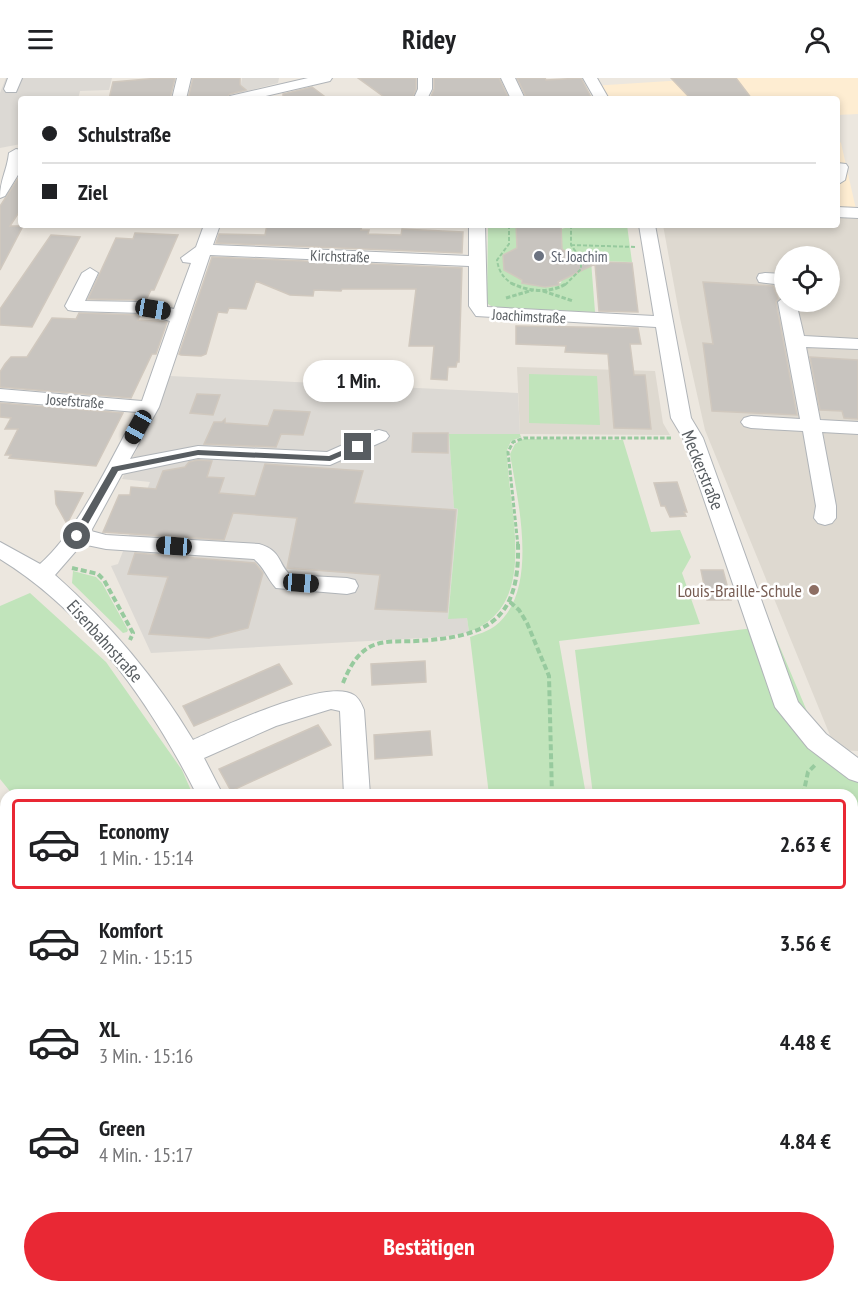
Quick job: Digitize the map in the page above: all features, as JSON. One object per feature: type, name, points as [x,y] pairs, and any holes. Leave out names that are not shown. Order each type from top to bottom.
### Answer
[{"type":"street","points":[[180,96],[184,78]]},
{"type":"street","points":[[263,78],[257,84],[258,95],[325,78]]},
{"type":"street","points":[[422,96],[425,89],[425,78]]},
{"type":"street","points":[[508,78],[517,96]]},
{"type":"street","points":[[590,78],[600,96]]},
{"type":"street","points":[[0,155],[18,153]]},
{"type":"street","points":[[0,192],[18,159]]},
{"type":"street","points":[[840,212],[858,213]]},
{"type":"street","points":[[41,575],[58,560],[77,536],[149,406],[211,228]]},
{"type":"street","name":"Joachimstraße","points":[[477,228],[478,306],[482,312],[665,322]]},
{"type":"street","name":"Meckerstraße","points":[[648,228],[681,418],[693,438],[788,707],[817,741],[858,772]]},
{"type":"street","name":"Kirchstraße","points":[[203,250],[477,261]]},
{"type":"street","points":[[90,273],[74,306],[153,309],[170,312],[182,310]]},
{"type":"street","points":[[765,278],[774,278]]},
{"type":"street","points":[[789,312],[826,506],[825,518]]},
{"type":"street","points":[[795,341],[858,344]]},
{"type":"street","name":"Josefstraße","points":[[0,396],[149,406]]},
{"type":"street","points":[[751,422],[858,428]]},
{"type":"street","points":[[115,469],[198,452],[330,459],[379,436]]},
{"type":"street","points":[[77,536],[106,542],[259,552],[272,562],[275,573],[284,582],[346,586]]},
{"type":"street","name":"Eisenbahnstraße","points":[[0,549],[41,575],[122,656],[190,753],[207,789]]},
{"type":"street","points":[[190,753],[308,705],[336,700],[349,704],[352,710],[357,789]]},
{"type":"path","points":[[509,228],[509,244],[498,256],[497,264],[503,278],[515,285],[539,289],[554,289],[567,284],[582,266],[579,255],[570,245],[571,228]]},
{"type":"path","points":[[570,245],[651,248]]},
{"type":"path","points":[[336,700],[347,671],[357,657],[375,644],[468,636],[490,626],[500,617],[510,602],[518,567],[508,452],[513,442],[524,438],[693,438]]},
{"type":"path","points":[[41,575],[73,568],[98,574],[104,580],[133,633],[122,656]]},
{"type":"path","points":[[510,602],[519,610],[527,623],[549,676],[552,789]]},
{"type":"path","points":[[804,789],[808,772],[824,759]]},
{"type":"shaded area","points":[[6,78],[112,78],[109,90],[80,91],[79,96],[18,96],[18,145],[0,148],[0,93]]},
{"type":"shaded area","points":[[242,78],[279,78],[278,83],[239,93],[232,87],[241,84]]},
{"type":"shaded area","points":[[716,78],[858,78],[858,114],[840,115],[840,96],[596,96],[591,86]]},
{"type":"shaded area","points":[[840,142],[841,143],[856,209],[840,207]]},
{"type":"shaded area","name":"Louis-Braille-Schule","points":[[840,217],[858,219],[858,751],[836,750],[705,430],[680,318],[664,228],[840,228]]},
{"type":"shaded area","points":[[517,367],[655,371],[663,423],[670,435],[520,434]]},
{"type":"shaded area","points":[[170,376],[518,393],[520,434],[449,434],[454,507],[458,509],[448,618],[467,618],[469,632],[442,637],[151,653],[111,566],[118,564],[150,482],[122,479],[158,407]]},
{"type":"green space","points":[[488,228],[517,228],[520,248],[503,260],[505,265],[509,271],[520,278],[522,283],[545,287],[561,283],[568,253],[561,248],[561,229],[627,228],[632,262],[591,261],[595,312],[494,308],[488,304]]},
{"type":"green space","points":[[529,374],[597,376],[600,425],[529,423]]},
{"type":"green space","points":[[449,434],[520,434],[521,437],[511,441],[507,450],[514,526],[513,578],[506,600],[492,619],[469,632],[467,618],[448,619],[458,509],[454,508]]},
{"type":"green space","points":[[523,439],[623,440],[651,532],[680,530],[691,557],[682,573],[700,624],[559,641],[585,789],[488,789],[470,637],[495,626],[509,611],[517,591],[522,569],[522,545],[521,520],[510,454],[515,444]]},
{"type":"green space","points":[[73,571],[96,577],[102,583],[127,632],[123,633],[72,583]]},
{"type":"green space","points":[[30,593],[106,662],[182,770],[190,789],[8,789],[0,779],[0,606]]},
{"type":"green space","points":[[771,626],[828,761],[858,762],[858,789],[592,789],[575,650]]},
{"type":"building","points":[[175,78],[171,96],[110,96],[113,82]]},
{"type":"building","points":[[193,78],[240,78],[240,85],[246,90],[228,96],[189,96]]},
{"type":"building","points":[[358,78],[416,78],[413,96],[383,96]]},
{"type":"building","points":[[434,78],[499,78],[508,96],[431,96]]},
{"type":"building","points":[[517,78],[545,78],[546,80],[581,78],[590,96],[526,96]]},
{"type":"building","points":[[671,78],[736,78],[750,96],[688,96]]},
{"type":"building","points":[[312,87],[324,96],[283,96],[283,94]]},
{"type":"building","points":[[18,179],[18,214],[10,226],[22,228],[0,270],[0,206]]},
{"type":"building","points":[[266,228],[361,228],[361,230],[369,230],[368,234],[401,235],[402,229],[463,232],[462,253],[216,243],[219,234],[265,235]]},
{"type":"building","points":[[516,228],[561,228],[562,249],[568,253],[568,258],[605,259],[598,262],[632,263],[638,312],[599,311],[595,264],[558,282],[559,285],[545,287],[522,283],[522,280],[504,270],[503,255],[517,248]]},
{"type":"building","points":[[135,233],[178,235],[154,290],[151,290],[146,300],[88,299],[116,238],[133,239]]},
{"type":"building","points":[[51,235],[80,237],[32,327],[0,325],[0,309]]},
{"type":"building","points":[[212,257],[462,268],[459,362],[456,367],[448,367],[447,380],[431,379],[434,346],[409,346],[416,289],[314,290],[313,296],[290,295],[256,281],[246,309],[229,308],[227,313],[218,312],[206,354],[181,355],[179,354]]},
{"type":"building","points":[[703,282],[773,286],[774,312],[778,312],[797,415],[712,411],[703,343],[713,344]]},
{"type":"building","points":[[79,313],[140,315],[138,320],[167,322],[156,354],[152,354],[131,398],[0,387],[0,372],[5,364],[11,357],[27,357],[52,318],[76,319]]},
{"type":"building","points":[[516,326],[638,328],[641,344],[630,344],[634,375],[645,375],[651,429],[614,428],[608,354],[565,352],[566,346],[516,344]]},
{"type":"building","points":[[810,357],[858,360],[858,419],[844,418],[842,411],[820,410]]},
{"type":"building","points":[[197,394],[220,395],[213,415],[190,413]]},
{"type":"building","points":[[0,403],[123,413],[96,466],[9,458],[11,455],[5,455],[18,429],[5,429],[11,418],[0,417]]},
{"type":"building","points":[[274,410],[310,412],[303,435],[281,434],[276,447],[204,444],[214,422],[222,422],[225,419],[225,423],[268,426]]},
{"type":"building","points":[[413,433],[448,433],[448,453],[412,452]]},
{"type":"building","points":[[212,461],[207,477],[224,478],[219,493],[255,496],[265,464],[363,471],[354,503],[456,510],[447,612],[375,609],[380,575],[287,568],[297,518],[233,513],[224,540],[103,532],[119,495],[130,495],[131,487],[156,489],[163,471],[185,467],[189,462]]},
{"type":"building","points":[[677,482],[687,512],[684,512],[686,516],[670,517],[665,506],[661,506],[654,483]]},
{"type":"building","points":[[55,491],[83,493],[67,524],[56,504]]},
{"type":"building","points":[[135,553],[255,563],[263,573],[248,628],[209,638],[149,634],[168,577],[128,574]]},
{"type":"building","points":[[701,570],[723,570],[731,600],[707,600]]},
{"type":"building","points":[[425,661],[426,682],[372,685],[371,664]]},
{"type":"building","points":[[279,664],[292,684],[194,726],[183,706]]},
{"type":"building","points":[[318,725],[331,745],[235,789],[230,789],[219,769]]},
{"type":"building","points":[[430,731],[432,755],[375,759],[374,735]]},
{"type":"place","name":"St. Joachim","points":[[539,256]]},
{"type":"place","name":"Louis-Braille-Schule","points":[[814,590]]},
{"type":"route","points":[[77,536],[115,469],[198,452],[330,459],[358,447]]}]
